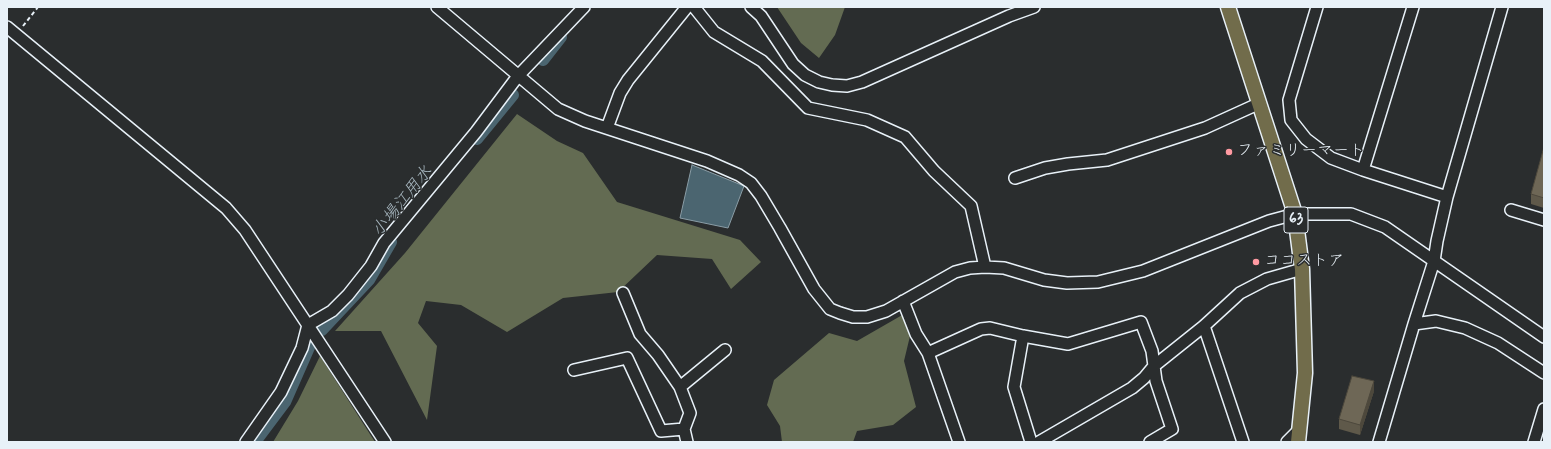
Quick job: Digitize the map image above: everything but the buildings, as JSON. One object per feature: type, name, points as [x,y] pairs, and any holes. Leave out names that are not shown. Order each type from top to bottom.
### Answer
[{"type":"main road","name":"63","points":[[1228,7],[1295,214],[1302,269],[1305,373],[1299,436]]},
{"type":"street","points":[[437,7],[558,110],[585,121],[707,161],[739,175],[751,183],[761,196],[814,289],[830,309],[853,317],[867,317],[886,311],[955,272],[970,268],[1004,268],[1044,280],[1067,283],[1098,282],[1143,271],[1269,221],[1295,214],[1351,214],[1385,227],[1544,337]]},
{"type":"street","points":[[246,442],[281,392],[302,348],[308,325],[332,311],[348,295],[372,266],[384,243],[476,132],[518,76],[584,7]]},
{"type":"street","points":[[607,128],[620,92],[687,7]]},
{"type":"street","points":[[694,7],[714,32],[762,60],[808,108],[866,120],[905,137],[934,171],[971,206],[985,267]]},
{"type":"street","points":[[751,7],[761,16],[793,64],[805,75],[819,82],[847,86],[862,82],[1009,16],[1034,7]]},
{"type":"street","points":[[1317,7],[1289,100],[1291,120],[1306,139],[1331,158],[1363,170],[1447,196]]},
{"type":"street","points":[[1363,170],[1413,7]]},
{"type":"street","points":[[1379,442],[1434,261],[1447,196],[1502,7]]},
{"type":"street","points":[[7,27],[226,208],[245,230],[385,442]]},
{"type":"street","points":[[1015,178],[1045,168],[1107,160],[1205,128],[1260,103]]},
{"type":"street","points":[[1511,210],[1544,220]]},
{"type":"street","points":[[1040,442],[1132,388],[1144,378],[1154,366],[1204,326],[1240,293],[1267,279],[1302,269]]},
{"type":"street","points":[[623,293],[640,334],[658,355],[680,387],[690,413],[684,429],[687,442]]},
{"type":"street","points":[[903,301],[916,334],[928,353],[959,442]]},
{"type":"street","points":[[1414,324],[1436,321],[1465,328],[1498,343],[1544,373]]},
{"type":"street","points":[[928,353],[981,329],[990,328],[1023,336],[1068,344],[1141,322],[1152,351],[1156,381],[1172,429],[1150,442]]},
{"type":"street","points":[[1204,326],[1243,442]]},
{"type":"street","points":[[1023,336],[1014,387],[1031,442]]},
{"type":"street","points":[[680,387],[725,350]]},
{"type":"street","points":[[574,370],[627,358],[661,431],[684,429]]},
{"type":"street","points":[[1534,442],[1544,409]]},
{"type":"street","points":[[1287,442],[1299,436]]},
{"type":"green space","points":[[777,7],[845,7],[835,35],[819,58],[801,43]]},
{"type":"green space","points":[[517,114],[557,141],[583,153],[617,202],[740,240],[761,262],[731,289],[712,259],[657,255],[618,292],[563,298],[507,332],[461,305],[426,301],[418,323],[437,346],[427,420],[381,331],[335,331],[405,253]]},
{"type":"green space","points":[[904,314],[910,336],[904,361],[916,407],[893,425],[857,431],[853,442],[782,442],[780,426],[767,405],[774,380],[829,333],[857,341]]},
{"type":"green space","points":[[320,356],[375,442],[273,442],[298,401]]},
{"type":"water","points":[[692,165],[744,186],[728,228],[680,218]]},
{"type":"waterway","name":"小場江用水","points":[[543,60],[561,37]]},
{"type":"waterway","name":"小場江用水","points":[[477,139],[513,95]]},
{"type":"waterway","name":"小場江用水","points":[[322,330],[369,280],[391,242]]},
{"type":"waterway","name":"小場江用水","points":[[255,442],[285,402],[310,345]]},
{"type":"place","name":"ファミリーマート","points":[[1229,152]]},
{"type":"place","name":"ココストア","points":[[1256,262]]}]
